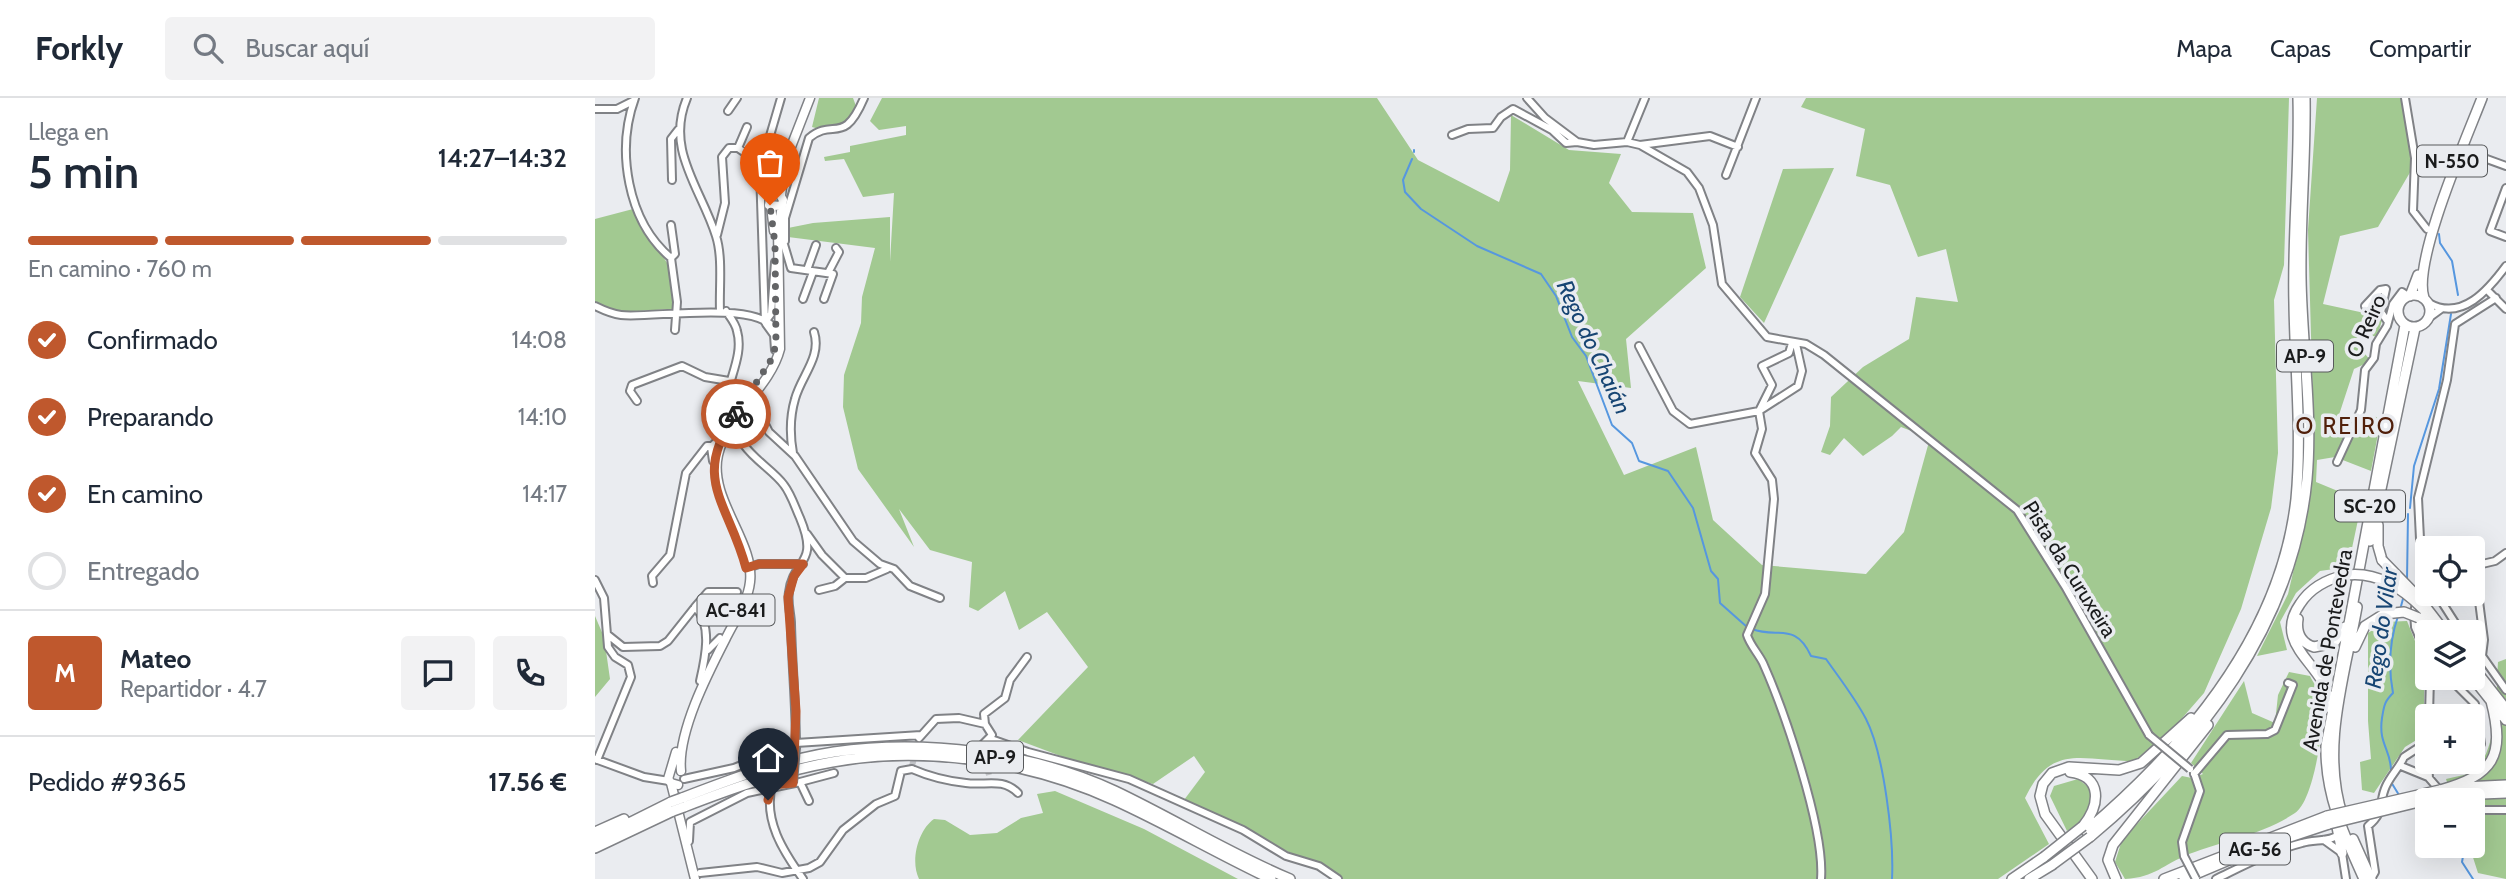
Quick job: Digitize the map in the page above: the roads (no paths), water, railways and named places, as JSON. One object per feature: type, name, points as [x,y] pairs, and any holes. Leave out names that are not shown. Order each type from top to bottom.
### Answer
[{"type":"highway","name":"AP-9","points":[[2029,879],[2139,783],[2185,734],[2255,631],[2281,566],[2295,502],[2300,423],[2293,228],[2298,98]]},
{"type":"highway","name":"AP-9","points":[[2087,831],[2128,806],[2186,744],[2254,649],[2290,561],[2307,479],[2308,410],[2300,236],[2305,98]]},
{"type":"highway","name":"N-550","points":[[2410,326],[2398,312],[2400,303],[2409,296],[2416,283],[2428,224],[2477,98]]},
{"type":"highway","name":"N-550","points":[[2430,317],[2422,285],[2428,224],[2483,98]]},
{"type":"highway","points":[[2409,296],[2426,300]]},
{"type":"highway","points":[[2410,326],[2424,325],[2430,317]]},
{"type":"highway","name":"Avenida de Pontevedra","points":[[2334,818],[2332,764],[2345,674],[2410,326]]},
{"type":"highway","name":"Avenida de Pontevedra","points":[[2334,818],[2326,766],[2331,715],[2410,326]]},
{"type":"highway","points":[[2385,468],[2377,532],[2382,560],[2428,620]]},
{"type":"highway","points":[[2346,577],[2320,589],[2306,602],[2297,626],[2304,642],[2321,648],[2334,643],[2349,619]]},
{"type":"highway","points":[[2331,715],[2326,689],[2298,652],[2291,629],[2297,608],[2311,591],[2325,581],[2346,577],[2361,578],[2383,584],[2400,593],[2431,620]]},
{"type":"highway","points":[[2345,674],[2350,670],[2362,629],[2384,614],[2422,611]]},
{"type":"highway","points":[[2116,879],[2108,860],[2113,845],[2163,786],[2226,701],[2254,649]]},
{"type":"highway","points":[[2485,682],[2506,709]]},
{"type":"highway","points":[[2482,690],[2506,720]]},
{"type":"highway","points":[[2092,879],[2045,814],[2040,796],[2043,784],[2052,773],[2069,767],[2119,770],[2141,763],[2210,700]]},
{"type":"highway","points":[[2458,788],[2480,777],[2496,760],[2502,730],[2491,701]]},
{"type":"highway","name":"AP-9","points":[[595,848],[750,773],[833,752],[909,747],[964,752],[1039,765],[1089,780],[1290,879]]},
{"type":"highway","name":"AP-9","points":[[595,840],[753,781],[834,762],[910,757],[964,759],[1008,766],[1088,789],[1271,879]]},
{"type":"highway","points":[[2087,831],[2097,798],[2094,784],[2079,773],[2070,772],[2054,778],[2046,791],[2048,814],[2098,879]]},
{"type":"highway","name":"AG-56","points":[[2482,788],[2506,785]]},
{"type":"highway","name":"AG-56","points":[[2485,793],[2506,793]]},
{"type":"highway","name":"AG-56","points":[[2183,876],[2252,842],[2334,818],[2415,800]]},
{"type":"highway","name":"AG-56","points":[[2334,818],[2415,802]]},
{"type":"highway","points":[[2333,804],[2342,853]]},
{"type":"highway","points":[[595,832],[678,807]]},
{"type":"highway","name":"SC-20","points":[[2334,818],[2364,879]]},
{"type":"highway","name":"SC-20","points":[[2334,818],[2371,879]]},
{"type":"highway","name":"AP-9","points":[[2013,879],[2048,861]]},
{"type":"highway","points":[[2164,879],[2183,876]]},
{"type":"highway","points":[[2169,879],[2183,876]]},
{"type":"main road","name":"AC-841","points":[[748,568],[715,481],[713,461],[717,446],[774,364],[781,344],[781,241],[775,202],[810,98]]},
{"type":"main road","name":"AC-841","points":[[734,422],[775,350],[775,202],[778,173],[792,146]]},
{"type":"main road","name":"AC-841","points":[[702,684],[748,591],[748,568],[717,475],[717,446]]},
{"type":"main road","name":"AC-841","points":[[699,878],[678,807],[675,777],[712,651],[722,640]]},
{"type":"main road","name":"AC-841","points":[[675,777],[699,878]]},
{"type":"street","points":[[672,180],[671,139],[678,130],[687,98]]},
{"type":"street","points":[[728,111],[737,98]]},
{"type":"street","points":[[759,190],[760,163],[781,98]]},
{"type":"street","points":[[775,202],[794,193],[809,138],[816,133],[845,127],[855,120],[864,98]]},
{"type":"street","points":[[1527,98],[1545,118],[1577,142]]},
{"type":"street","points":[[1627,142],[1645,98]]},
{"type":"street","points":[[1726,175],[1756,98]]},
{"type":"street","points":[[2405,98],[2414,158],[2413,211],[2428,224]]},
{"type":"street","points":[[595,109],[617,109],[634,100]]},
{"type":"street","points":[[634,100],[629,121],[627,161],[632,198],[670,255]]},
{"type":"street","points":[[617,109],[629,121]]},
{"type":"street","points":[[1452,135],[1468,129],[1493,128],[1501,117],[1513,109],[1552,130],[1566,143],[1594,145],[1627,142],[1640,145],[1710,136],[1738,147]]},
{"type":"street","points":[[738,148],[747,127]]},
{"type":"street","points":[[678,130],[684,163],[717,237],[723,311],[737,328],[738,344],[725,412],[757,461],[783,483],[803,528],[822,555],[845,578]]},
{"type":"street","name":"Pista da Curuxeira","points":[[1640,145],[1687,172],[1694,180],[1713,225],[1720,282],[1767,337],[1806,344],[1824,355],[2017,510],[2066,588],[2150,735],[2192,772]]},
{"type":"street","points":[[717,237],[725,209],[722,157],[729,148],[738,148],[760,163]]},
{"type":"street","points":[[2462,150],[2506,166]]},
{"type":"street","points":[[759,181],[769,186],[778,173]]},
{"type":"street","points":[[2506,188],[2490,231],[2506,237]]},
{"type":"street","points":[[759,190],[775,202]]},
{"type":"street","points":[[759,190],[786,214],[781,241],[791,268],[833,274],[824,299]]},
{"type":"street","points":[[775,202],[765,322],[772,332],[775,350]]},
{"type":"street","points":[[671,225],[670,255],[677,313],[675,330]]},
{"type":"street","points":[[803,299],[816,245]]},
{"type":"street","points":[[828,273],[839,252],[836,248]]},
{"type":"street","points":[[765,322],[771,314],[775,262]]},
{"type":"street","points":[[2430,317],[2446,307],[2468,304],[2488,291],[2506,265]]},
{"type":"street","points":[[2365,306],[2380,289],[2385,289],[2381,312],[2388,322]]},
{"type":"street","points":[[2488,291],[2506,309]]},
{"type":"street","name":"O Reiro","points":[[2337,462],[2361,410],[2364,374],[2374,358],[2376,344],[2398,296],[2404,292],[2409,296]]},
{"type":"street","points":[[2422,536],[2418,498],[2447,380],[2453,329],[2461,318],[2496,298]]},
{"type":"street","points":[[2426,300],[2446,307]]},
{"type":"street","points":[[595,306],[621,315],[723,311],[765,322],[776,329],[779,340],[774,364]]},
{"type":"street","points":[[793,453],[790,438],[794,401],[812,361],[816,342],[814,332]]},
{"type":"street","points":[[1639,346],[1673,411],[1683,422],[1695,425],[1759,411],[1800,384],[1802,371],[1794,343]]},
{"type":"street","points":[[1794,343],[1790,353],[1762,365],[1772,385],[1759,411],[1762,429],[1755,453],[1772,480],[1774,499],[1770,565],[1765,594],[1748,628],[1748,639],[1763,664],[1804,781],[1819,849],[1821,879]]},
{"type":"street","points":[[637,401],[630,391],[632,385],[676,366],[685,366],[711,379],[729,381]]},
{"type":"street","points":[[765,377],[754,398],[755,406],[769,432],[793,453],[853,541],[887,569]]},
{"type":"street","points":[[745,408],[751,404],[755,406]]},
{"type":"street","points":[[653,583],[652,576],[670,555],[686,473],[700,453],[717,446],[733,432],[740,436]]},
{"type":"street","points":[[803,528],[808,554],[794,576],[788,597],[797,783],[809,801]]},
{"type":"street","points":[[2481,620],[2475,570],[2478,565],[2495,561],[2506,553]]},
{"type":"street","points":[[748,568],[791,562],[803,564]]},
{"type":"street","points":[[819,590],[828,589],[845,578],[866,578],[887,569],[894,569],[910,586],[940,598]]},
{"type":"street","points":[[595,580],[604,598],[608,635],[606,641],[610,650],[628,665],[631,677],[596,760],[644,777],[675,777],[734,768],[796,745],[920,737],[936,719],[959,718],[985,724]]},
{"type":"street","points":[[608,635],[623,646],[660,646],[668,641],[708,592],[737,592]]},
{"type":"street","points":[[695,607],[700,612],[712,651]]},
{"type":"street","points":[[992,739],[984,714],[1005,698],[1010,680],[1027,657]]},
{"type":"street","points":[[2485,660],[2506,690]]},
{"type":"street","points":[[2196,879],[2185,856],[2182,842],[2200,791],[2192,772],[2227,735],[2267,734],[2275,730],[2293,685],[2288,683]]},
{"type":"street","points":[[2461,690],[2475,704]]},
{"type":"street","points":[[981,746],[992,739]]},
{"type":"street","points":[[992,739],[1028,752],[1129,779],[1243,830],[1286,856],[1319,866],[1338,879]]},
{"type":"street","points":[[2371,879],[2375,872],[2369,824],[2378,817],[2384,788],[2401,766],[2407,753],[2415,749]]},
{"type":"street","points":[[2401,766],[2415,770]]},
{"type":"street","points":[[699,878],[757,867],[782,873],[798,872],[820,862],[843,830],[876,804],[895,796],[901,771],[912,768],[927,775],[966,783],[983,784],[991,778],[1018,793]]},
{"type":"street","points":[[690,822],[747,793],[772,785],[797,783],[834,773]]},
{"type":"street","points":[[2423,774],[2444,788]]},
{"type":"street","points":[[2428,774],[2429,778]]},
{"type":"street","points":[[772,785],[769,815],[803,879]]},
{"type":"street","points":[[678,807],[690,822],[689,841]]},
{"type":"street","points":[[2485,810],[2506,810]]},
{"type":"street","points":[[2216,879],[2263,855],[2322,839],[2332,839],[2338,835]]},
{"type":"street","points":[[2322,839],[2342,853],[2346,879]]},
{"type":"waterway","name":"Rego do Chaián","points":[[1412,159],[1403,180],[1405,192],[1421,209],[1477,246],[1541,274],[1556,296],[1572,337],[1586,356],[1612,425],[1632,443],[1639,461],[1668,471],[1693,508],[1711,571],[1718,579],[1720,603],[1747,627]]},
{"type":"waterway","name":"Rego do Vilar","points":[[2439,234],[2440,243],[2452,261],[2458,295]]},
{"type":"waterway","name":"Rego do Vilar","points":[[2410,508],[2414,466],[2439,389],[2451,314]]},
{"type":"waterway","name":"Rego do Vilar","points":[[2407,580],[2408,514]]},
{"type":"waterway","name":"Rego do Vilar","points":[[2400,610],[2404,595]]},
{"type":"waterway","name":"Rego do Vilar","points":[[2391,773],[2381,727],[2385,704],[2393,693],[2391,654],[2398,616]]},
{"type":"waterway","name":"Rego do Chaián","points":[[1752,629],[1785,633],[1799,638],[1811,656],[1826,659],[1862,711],[1872,734],[1883,774],[1891,842],[1892,879]]},
{"type":"waterway","name":"Rego do Vilar","points":[[2391,782],[2399,795]]},
{"type":"waterway","name":"Rego do Vilar","points":[[2463,858],[2462,862],[2473,879]]},
{"type":"tunnel","points":[[912,766],[919,739]]},
{"type":"tunnel","points":[[985,761],[989,775]]},
{"type":"district","name":"O REIRO","points":[[2346,426]]}]
